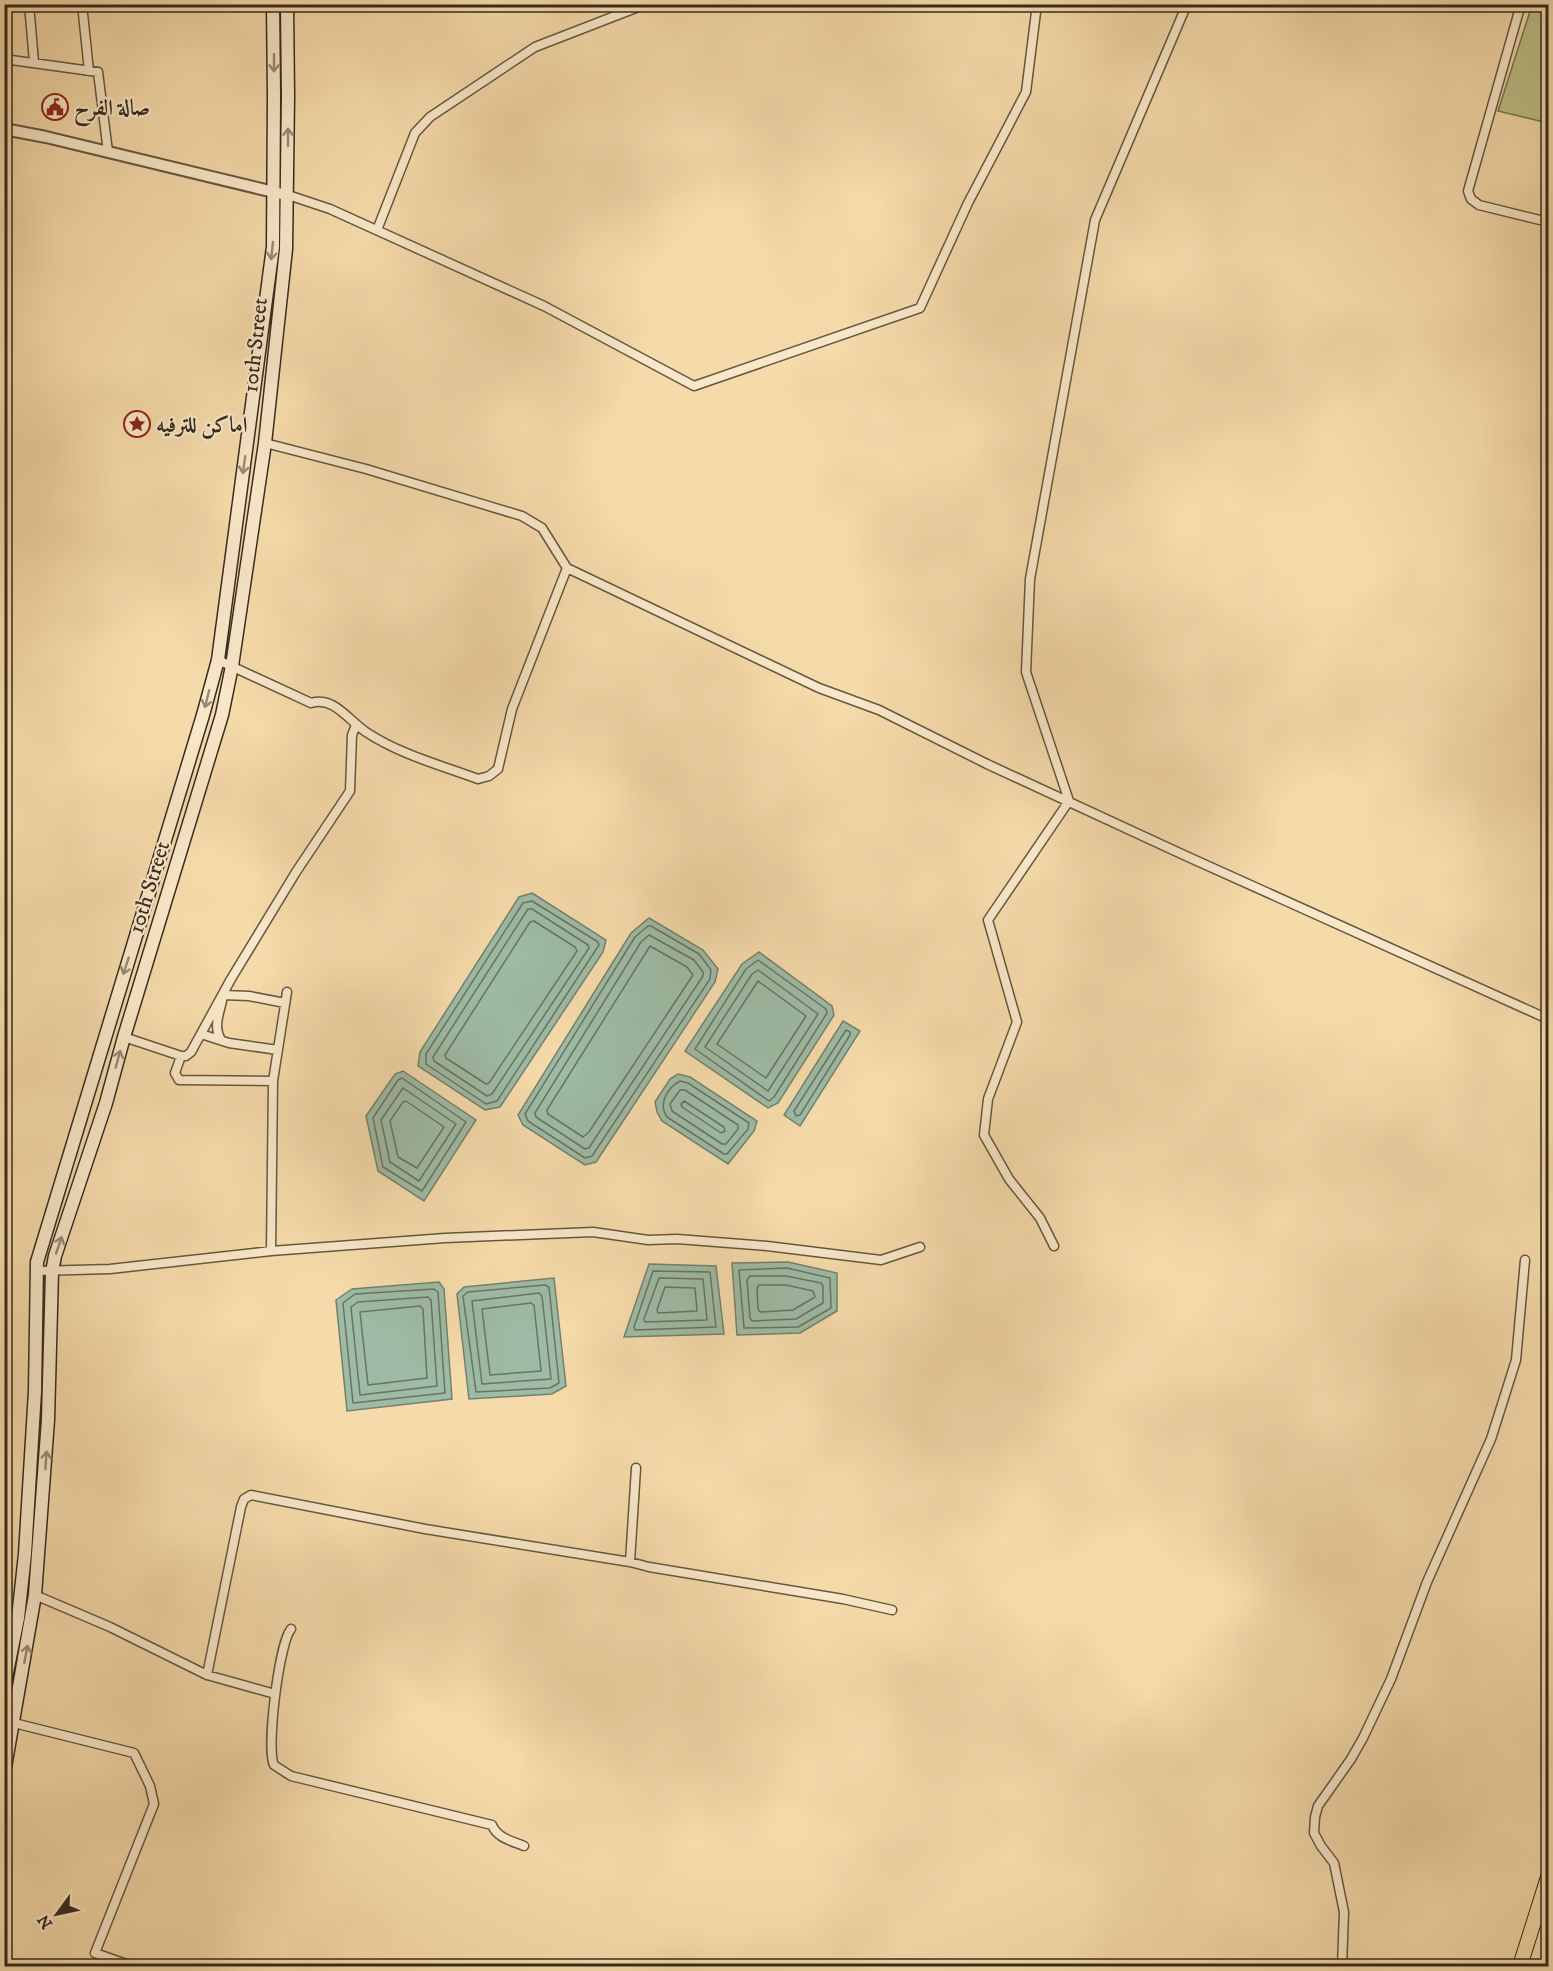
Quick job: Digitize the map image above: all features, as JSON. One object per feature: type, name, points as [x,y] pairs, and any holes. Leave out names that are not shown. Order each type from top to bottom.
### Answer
[{"type":"main road","name":"10th Street","points":[[4,1686],[18,1618],[25,1554],[35,1391],[37,1262],[85,1109],[218,660],[272,256],[273,4]]},
{"type":"main road","name":"10th Street","points":[[4,1773],[35,1595],[48,1420],[52,1272],[55,1256],[106,1103],[222,715],[232,666],[266,443],[286,249],[288,195],[286,4]]},
{"type":"main road","points":[[1520,1966],[1548,1877]]},
{"type":"street","points":[[29,4],[34,62]]},
{"type":"street","points":[[82,4],[89,71]]},
{"type":"street","points":[[377,230],[416,134],[430,117],[535,47],[646,4]]},
{"type":"street","points":[[4,129],[288,195],[330,209],[544,306],[694,386],[920,308],[968,203],[1026,92],[1037,4]]},
{"type":"street","points":[[1069,801],[1026,672],[1030,579],[1095,220],[1187,4]]},
{"type":"street","points":[[1521,4],[1468,191],[1471,199],[1479,205],[1548,222]]},
{"type":"street","points":[[4,59],[98,72],[108,152]]},
{"type":"street","points":[[266,443],[366,469],[522,516],[542,528],[567,568],[819,688],[879,710],[987,764],[1186,856],[1548,1019]]},
{"type":"street","points":[[218,660],[311,703],[321,700],[334,705],[356,725],[382,743],[477,779],[489,776],[498,769],[512,709],[567,568]]},
{"type":"street","points":[[124,1037],[181,1056],[188,1055],[296,872],[350,791],[352,735],[356,725]]},
{"type":"street","points":[[1054,1246],[1040,1218],[1009,1179],[984,1135],[988,1099],[1017,1022],[988,920],[1069,801]]},
{"type":"street","points":[[271,1251],[273,1081],[287,992]]},
{"type":"street","points":[[224,995],[249,996],[285,1003]]},
{"type":"street","points":[[221,1040],[216,1024],[224,995]]},
{"type":"street","points":[[201,1034],[229,1043],[278,1050]]},
{"type":"street","points":[[181,1056],[175,1073],[179,1080],[273,1081]]},
{"type":"street","points":[[38,1271],[110,1269],[271,1251],[445,1238],[593,1232],[648,1240],[677,1239],[767,1246],[881,1260],[920,1247]]},
{"type":"street","points":[[1342,1966],[1344,1912],[1334,1863],[1314,1833],[1315,1817],[1318,1806],[1363,1738],[1391,1679],[1427,1582],[1491,1439],[1516,1360],[1525,1260]]},
{"type":"street","points":[[630,1562],[636,1468]]},
{"type":"street","points":[[207,1675],[241,1507],[246,1497],[251,1495],[425,1529],[630,1562],[843,1599],[892,1610]]},
{"type":"street","points":[[35,1595],[110,1627],[207,1675],[275,1694]]},
{"type":"street","points":[[291,1629],[285,1640],[275,1694],[270,1750],[274,1766],[291,1776],[492,1825],[501,1837],[524,1846]]},
{"type":"street","points":[[14,1723],[134,1753],[150,1786],[154,1804],[95,1953],[132,1966]]},
{"type":"green space","points":[[1532,5],[1548,5],[1548,123],[1498,111]]},
{"type":"water","points":[[532,893],[606,940],[603,952],[500,1107],[485,1110],[418,1066],[420,1052],[519,897]]},
{"type":"water","points":[[649,918],[703,950],[718,969],[715,982],[596,1162],[585,1165],[523,1125],[518,1115],[631,933]]},
{"type":"water","points":[[759,952],[832,1006],[834,1015],[778,1103],[768,1108],[685,1051],[742,964]]},
{"type":"water","points":[[843,1021],[860,1031],[800,1126],[784,1115]]},
{"type":"water","points":[[403,1071],[476,1120],[424,1201],[378,1171],[366,1116],[395,1074]]},
{"type":"water","points":[[678,1074],[690,1077],[757,1121],[754,1131],[728,1164],[662,1121],[657,1112],[655,1102],[670,1079]]},
{"type":"water","points":[[788,1262],[837,1273],[837,1311],[800,1333],[737,1335],[732,1263]]},
{"type":"water","points":[[649,1264],[716,1266],[724,1334],[624,1337]]},
{"type":"water","points":[[554,1278],[566,1386],[552,1394],[469,1399],[457,1294],[464,1287]]},
{"type":"water","points":[[439,1282],[444,1289],[452,1399],[347,1411],[336,1300],[352,1289]]},
{"type":"place","name":"صالة الفرح","points":[[55,107]]},
{"type":"place","name":"اماكن للترفيه","points":[[137,424]]}]
